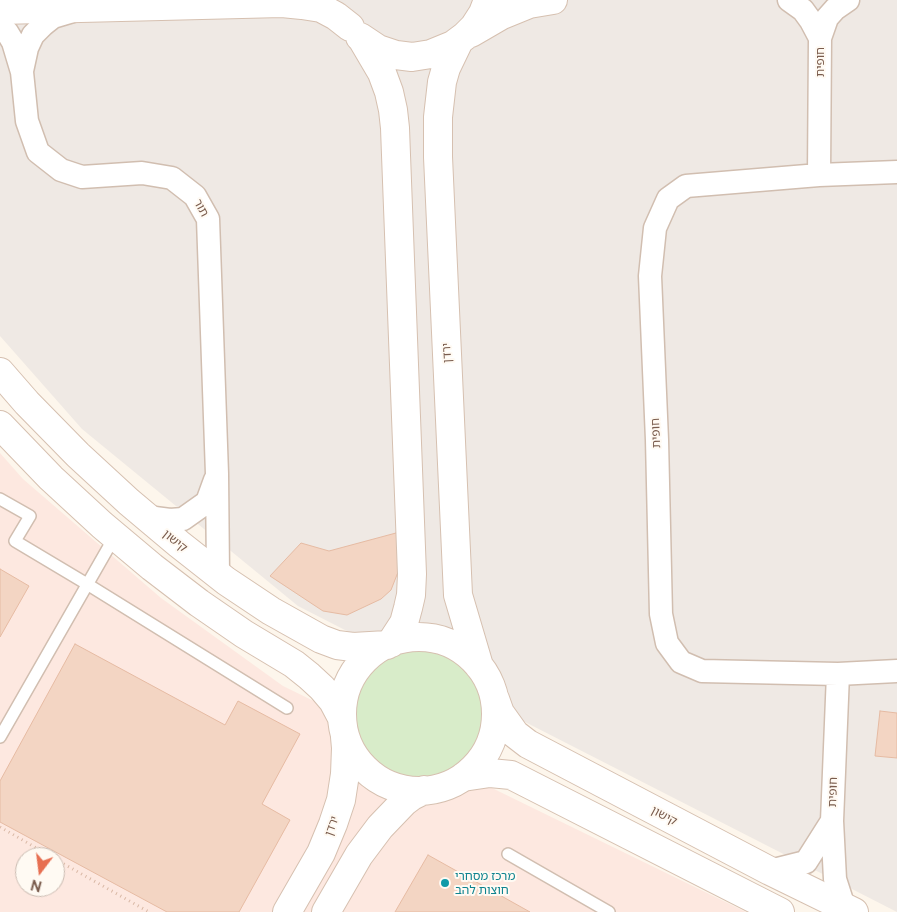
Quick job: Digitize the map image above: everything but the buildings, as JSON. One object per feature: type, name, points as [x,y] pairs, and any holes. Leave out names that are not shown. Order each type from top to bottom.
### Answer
[{"type":"street","points":[[337,0],[342,15],[382,73],[393,110],[396,146],[412,574],[411,595],[404,623],[389,644]]},
{"type":"street","points":[[462,39],[474,27],[483,13],[488,0]]},
{"type":"street","points":[[0,10],[282,3],[302,5],[322,8],[336,16],[378,49],[396,55],[412,57],[431,54],[453,45],[502,15],[529,4],[553,0]]},
{"type":"street","name":"חופית","points":[[789,0],[803,10],[820,38]]},
{"type":"street","name":"חופית","points":[[819,175],[820,38],[827,18],[835,9],[848,0]]},
{"type":"street","name":"תור","points":[[22,72],[27,48],[33,35],[53,17],[79,9]]},
{"type":"street","name":"תור","points":[[0,25],[13,42],[22,72],[27,121],[38,152],[61,170],[82,177],[142,173],[172,178],[195,196],[208,220],[217,474],[218,574]]},
{"type":"street","name":"ירדן","points":[[462,39],[446,68],[442,82],[438,117],[438,150],[458,594],[479,666]]},
{"type":"street","name":"חופית","points":[[897,172],[819,175],[686,186],[668,199],[654,228],[650,276],[657,440],[661,614],[667,643],[681,662],[702,671],[838,674],[897,671]]},
{"type":"street","name":"קישון","points":[[0,372],[27,403],[78,455],[178,544],[218,574],[271,611],[321,639],[353,647],[389,644]]},
{"type":"street","points":[[0,425],[51,478],[152,567],[244,634],[285,658],[316,682],[336,706],[348,742],[360,763],[378,779],[400,788],[424,790],[444,787],[463,777],[479,762],[491,742],[496,720],[496,709],[491,686],[486,676],[471,657],[450,644],[439,640],[427,638],[403,639],[377,650],[353,674],[344,696],[343,724]]},
{"type":"street","name":"תור","points":[[147,517],[170,520],[183,518],[207,502],[217,474]]},
{"type":"street","name":"חופית","points":[[838,674],[832,821],[835,879],[849,910]]},
{"type":"street","name":"קישון","points":[[494,698],[500,712],[515,734],[528,744],[770,871],[849,910]]},
{"type":"street","name":"ירדן","points":[[287,912],[325,845],[337,812],[343,787],[346,761],[343,724]]},
{"type":"street","points":[[463,777],[490,773],[511,775],[739,897],[780,912]]},
{"type":"street","points":[[326,912],[356,860],[387,818],[404,802],[424,790]]},
{"type":"street","name":"חופית","points":[[770,871],[806,862],[832,821]]},
{"type":"lane","points":[[0,499],[30,516],[15,541],[287,708]]},
{"type":"lane","points":[[0,737],[115,536]]},
{"type":"lane","points":[[508,854],[609,912]]},
{"type":"path","points":[[0,827],[35,847]]},
{"type":"path","points":[[65,864],[149,912]]},
{"type":"shaded area","points":[[0,0],[897,0],[897,912],[298,606],[82,429],[0,336]]},
{"type":"shaded area","points":[[0,453],[23,479],[161,598],[283,686],[746,912],[0,912]]},
{"type":"green space","points":[[419,648],[432,649],[444,653],[466,667],[480,689],[484,701],[484,727],[480,739],[466,761],[444,775],[432,779],[419,780],[406,779],[394,775],[372,761],[358,739],[354,727],[353,714],[354,701],[358,689],[372,667],[394,653],[406,649]]},
{"type":"place","name":"מרכז מסחרי חוצות להב","points":[[445,883]]}]
